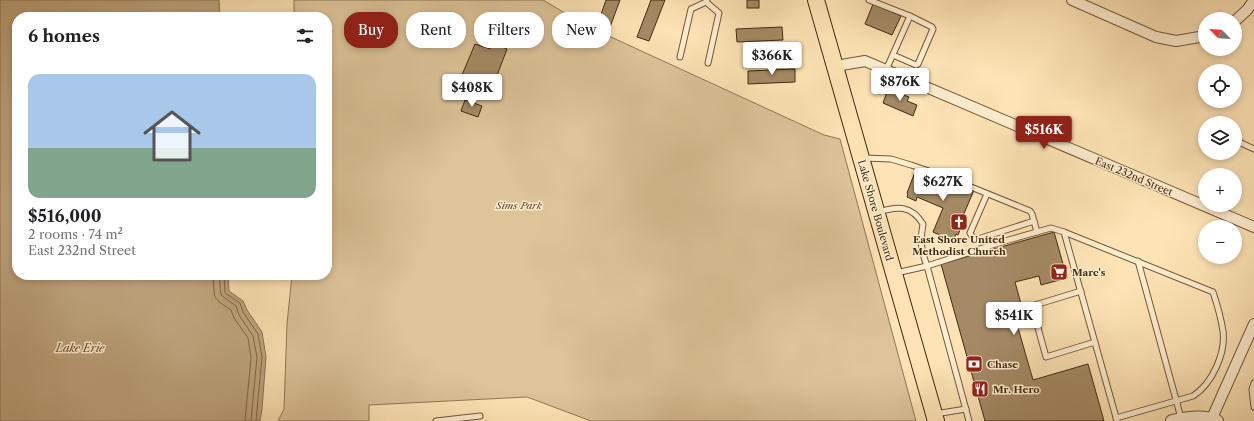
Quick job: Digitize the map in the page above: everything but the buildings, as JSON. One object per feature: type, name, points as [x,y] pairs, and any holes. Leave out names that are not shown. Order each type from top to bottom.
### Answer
[{"type":"main road","name":"Lake Shore Boulevard","points":[[816,0],[935,418]]},
{"type":"street","points":[[1072,0],[1156,37],[1176,41],[1198,37]]},
{"type":"street","points":[[1242,15],[1254,0]]},
{"type":"street","name":"East 232nd Street","points":[[836,66],[865,61],[1254,227]]},
{"type":"street","points":[[1176,420],[1215,420],[1254,324]]},
{"type":"lane","points":[[869,0],[910,16],[932,27],[933,29],[916,65],[893,55]]},
{"type":"lane","points":[[680,57],[691,9],[706,1],[719,13],[708,63]]},
{"type":"lane","points":[[886,70],[910,16]]},
{"type":"lane","points":[[1242,143],[1254,149]]},
{"type":"lane","points":[[862,158],[890,159],[944,176],[1030,212],[1032,214],[1037,232]]},
{"type":"lane","points":[[987,194],[970,233],[974,239],[1034,222]]},
{"type":"lane","points":[[877,212],[891,208],[905,209],[918,216],[923,224],[921,238],[922,252],[928,266],[969,421]]},
{"type":"lane","points":[[894,274],[928,266],[1004,241],[1050,228],[1064,232],[1213,292],[1223,332],[1221,350],[1215,371],[1202,390],[1193,396],[1117,419],[1064,232]]},
{"type":"lane","points":[[1138,261],[1176,401],[1176,420]]},
{"type":"lane","points":[[1080,292],[1032,306],[1046,356],[1095,342]]},
{"type":"lane","points":[[1254,383],[1252,389],[1254,407]]},
{"type":"lane","points":[[935,418],[966,409]]},
{"type":"lane","points":[[436,421],[480,416]]},
{"type":"green space","name":"Sims Park","points":[[294,0],[543,0],[563,12],[552,12],[552,48],[611,48],[611,37],[824,135],[840,139],[916,421],[591,421],[527,397],[369,405],[369,421],[278,421],[284,409],[287,324],[291,280],[332,280],[332,12],[294,12]]},
{"type":"water","name":"Lake Erie","points":[[0,0],[219,0],[220,12],[12,12],[12,280],[228,280],[229,291],[243,301],[247,310],[262,332],[266,357],[260,421],[0,421]]},
{"type":"place","name":"East Shore United Methodist Church","points":[[959,222]]},
{"type":"place","name":"Marc's","points":[[1059,272]]},
{"type":"place","name":"Chase","points":[[974,364]]},
{"type":"place","name":"Mr. Hero","points":[[980,389]]}]
